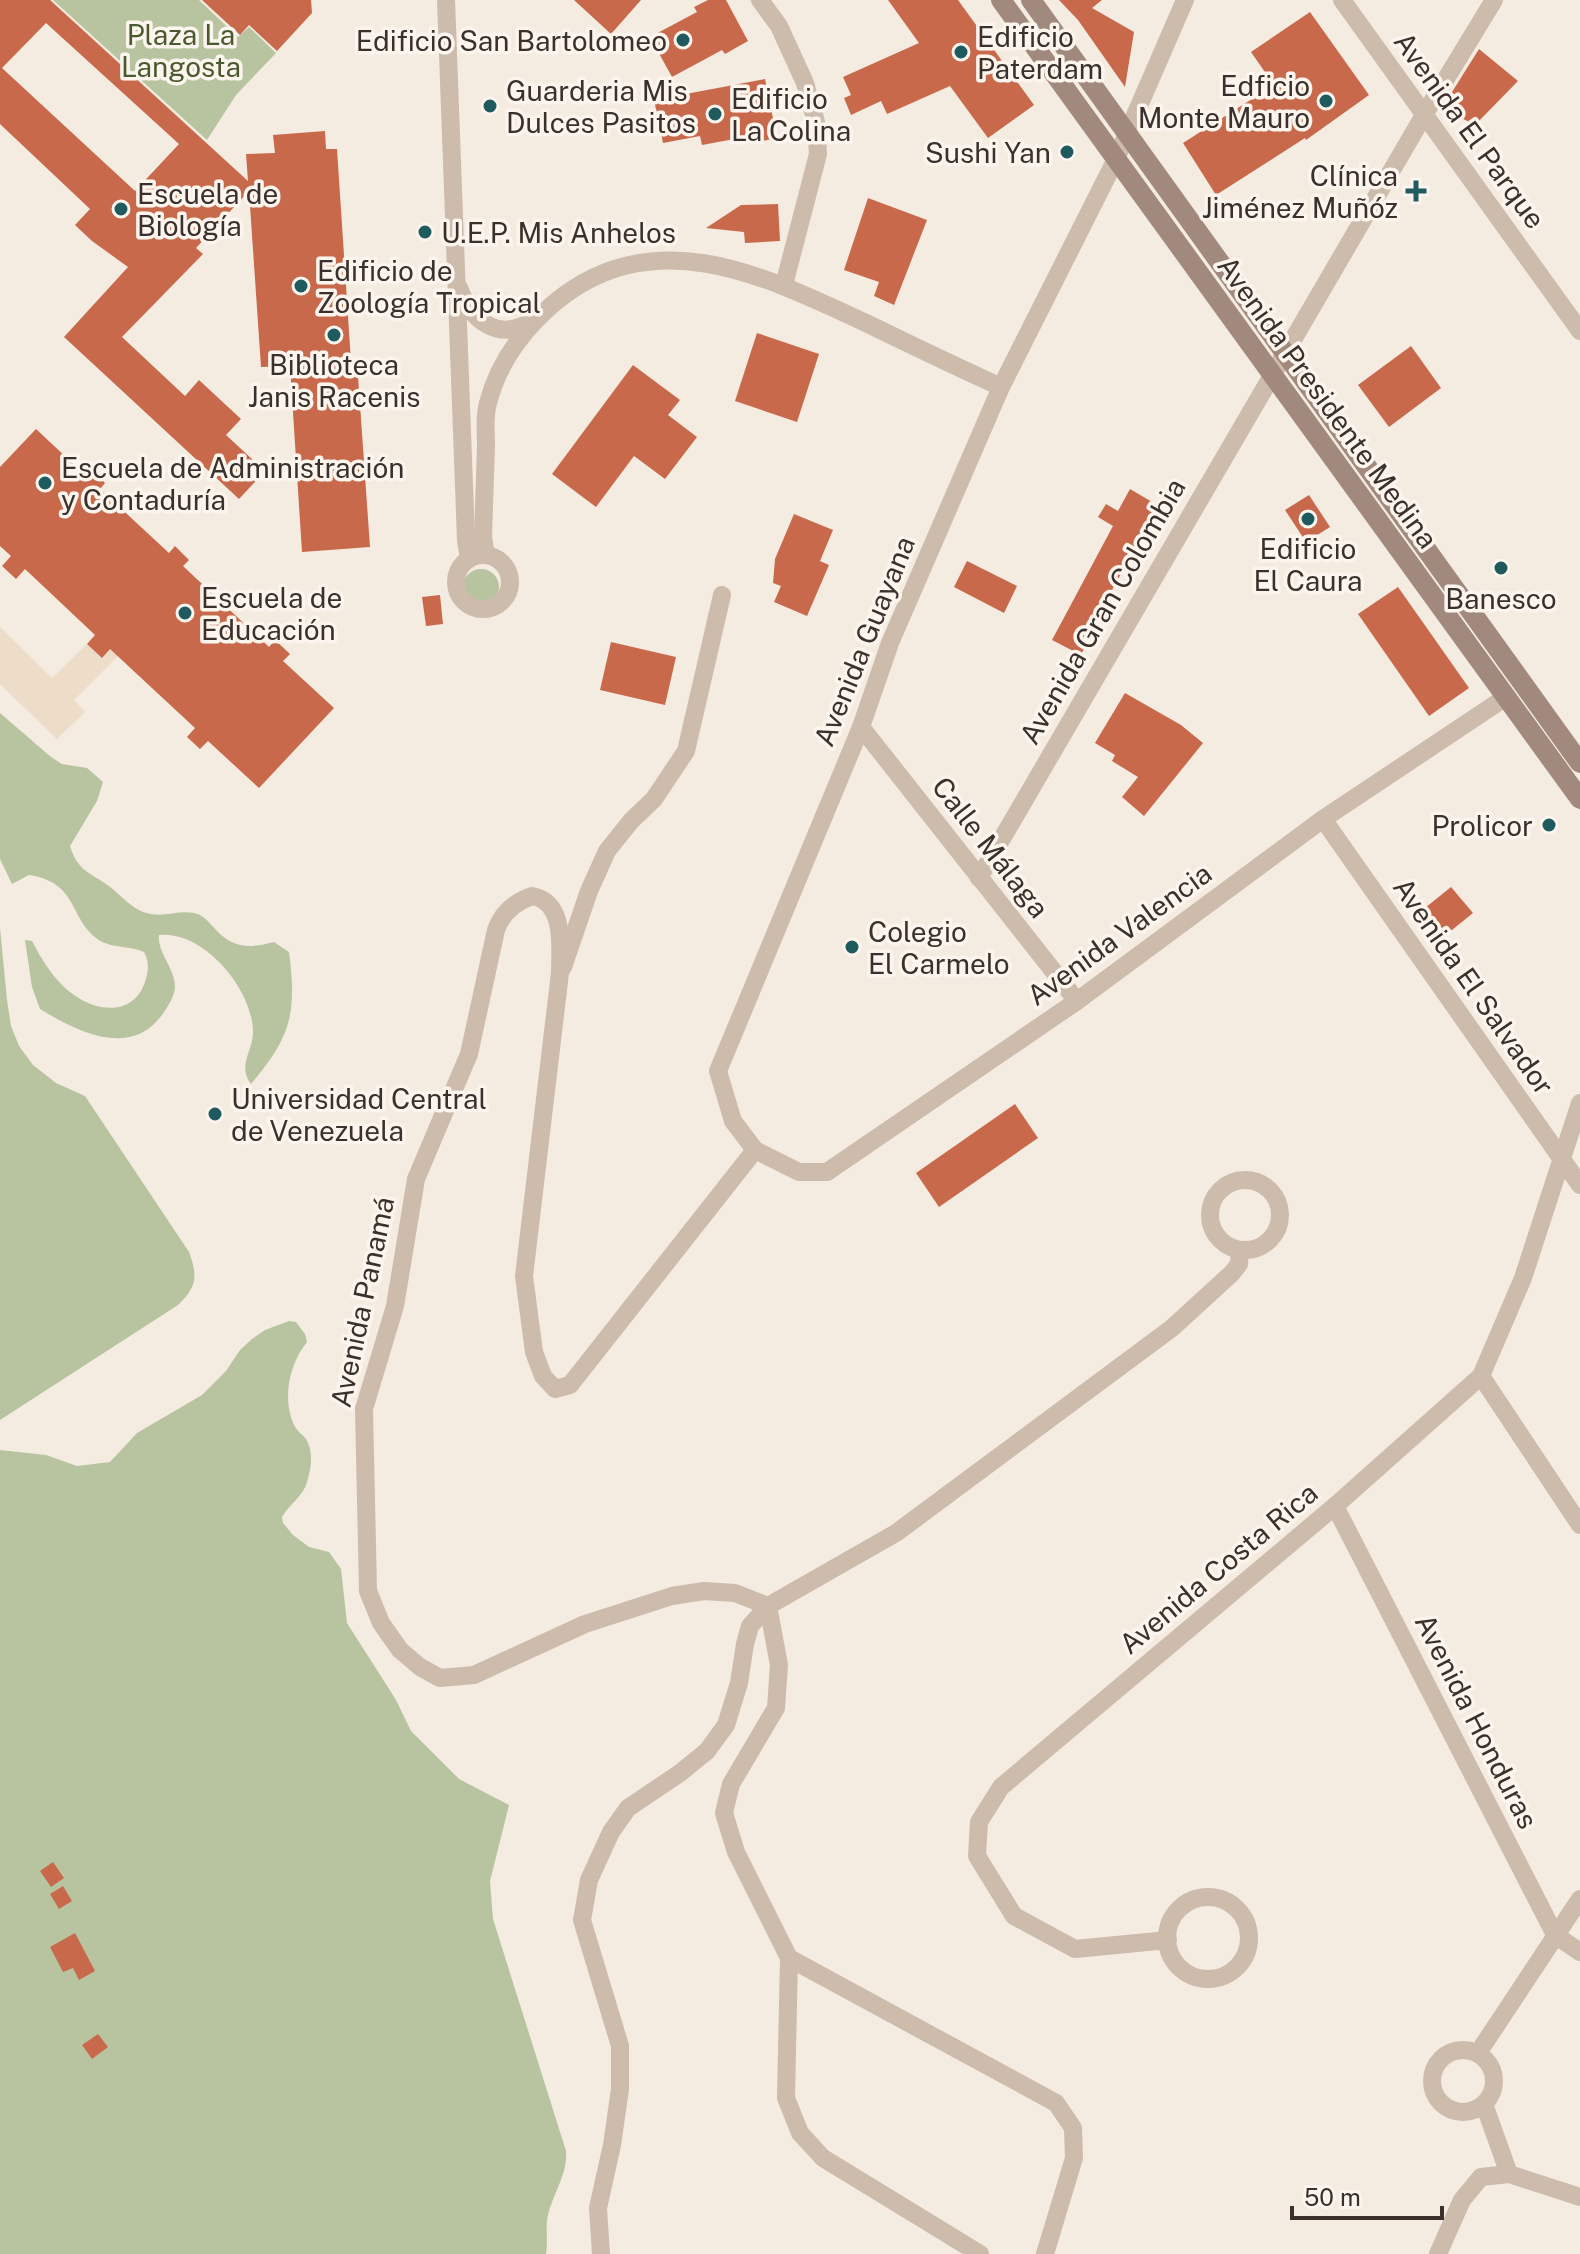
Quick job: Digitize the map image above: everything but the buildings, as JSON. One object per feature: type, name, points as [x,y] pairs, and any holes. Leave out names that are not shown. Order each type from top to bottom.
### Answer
[{"type":"street","points":[[446,0],[457,282],[477,557],[483,537],[487,406],[499,372],[519,339],[541,314],[573,287],[624,265],[661,260],[697,262],[766,277],[1001,387]]},
{"type":"street","points":[[760,0],[779,26],[805,83],[816,122],[818,154],[784,285]]},
{"type":"street","name":"Avenida Presidente Medina","points":[[1001,0],[1580,799]]},
{"type":"street","name":"Avenida Presidente Medina","points":[[1031,0],[1578,754]]},
{"type":"street","points":[[1128,135],[1185,0]]},
{"type":"street","name":"Avenida El Parque","points":[[1342,0],[1580,331]]},
{"type":"street","points":[[1286,353],[1494,0]]},
{"type":"street","name":"Avenida Guayana","points":[[755,1150],[733,1121],[718,1071],[861,727],[890,643],[1001,387],[1128,135]]},
{"type":"street","points":[[457,282],[474,315],[491,328],[515,330],[541,314]]},
{"type":"street","name":"Avenida Gran Colombia","points":[[979,878],[1286,353]]},
{"type":"street","points":[[560,973],[589,891],[607,851],[654,799],[686,751],[722,595]]},
{"type":"street","name":"Avenida Valencia","points":[[755,1150],[799,1172],[827,1172],[1077,1001],[1323,819],[1506,697]]},
{"type":"street","name":"Calle Málaga","points":[[861,727],[1077,1001]]},
{"type":"street","name":"Avenida El Salvador","points":[[1323,819],[1580,1185]]},
{"type":"street","name":"Avenida Panamá","points":[[755,1150],[570,1385],[555,1389],[543,1376],[534,1352],[524,1276],[560,973],[556,917],[546,900],[537,896],[528,897],[510,909],[499,922],[469,1054],[416,1179],[395,1306],[364,1409],[368,1591],[381,1623],[400,1650],[420,1667],[440,1678],[474,1675],[585,1624],[672,1596],[704,1591],[735,1593],[768,1606]]},
{"type":"street","name":"Avenida Costa Rica","points":[[1168,1940],[1075,1949],[1014,1916],[977,1856],[979,1822],[1001,1787],[1335,1506],[1481,1376],[1523,1278],[1580,1103]]},
{"type":"street","points":[[601,2254],[598,2208],[620,2089],[620,2046],[582,1920],[589,1880],[611,1832],[628,1808],[707,1751],[726,1725],[739,1683],[750,1626],[768,1606],[896,1533],[1172,1328],[1232,1273],[1239,1264],[1240,1250]]},
{"type":"street","points":[[1481,1376],[1580,1525]]},
{"type":"street","name":"Avenida Honduras","points":[[1335,1506],[1555,1935],[1580,1952]]},
{"type":"street","points":[[768,1606],[779,1665],[776,1708],[731,1784],[724,1813],[736,1852],[789,1958],[786,2098],[800,2133],[823,2158],[980,2254]]},
{"type":"street","points":[[1205,1897],[1219,1898],[1242,1915],[1248,1928],[1249,1941],[1238,1966],[1228,1974],[1203,1979],[1180,1968],[1172,1957],[1168,1940],[1172,1918],[1180,1908],[1192,1900],[1205,1897]]},
{"type":"street","points":[[1478,2053],[1580,1899]]},
{"type":"street","points":[[789,1958],[1056,2103],[1073,2128],[1074,2158],[1045,2254]]},
{"type":"street","points":[[1469,2050],[1478,2053],[1493,2071],[1491,2095],[1484,2104],[1466,2112],[1447,2108],[1440,2102],[1431,2084],[1435,2065],[1449,2052],[1469,2050]]},
{"type":"street","points":[[1484,2104],[1509,2174]]},
{"type":"street","points":[[1438,2254],[1462,2200],[1481,2177],[1509,2174],[1580,2197]]},
{"type":"green space","name":"Plaza La Langosta","points":[[53,0],[199,0],[238,37],[249,27],[276,53],[236,95],[207,140]]},
{"type":"green space","points":[[481,569],[494,574],[499,587],[494,600],[481,605],[468,600],[463,587],[468,574]]},
{"type":"green space","points":[[0,713],[51,757],[62,764],[87,768],[103,782],[97,801],[70,846],[84,869],[144,912],[157,915],[194,913],[203,917],[231,942],[251,946],[274,942],[289,952],[292,992],[288,1023],[275,1052],[251,1084],[245,1065],[253,1032],[251,1015],[244,998],[235,981],[208,952],[176,936],[159,935],[175,987],[162,1015],[149,1028],[134,1036],[102,1037],[40,1009],[32,987],[25,940],[32,941],[67,990],[94,1005],[115,1008],[133,1000],[145,982],[148,963],[144,952],[107,944],[96,938],[56,885],[29,875],[12,884],[0,859]]},
{"type":"green space","points":[[0,928],[11,1026],[19,1046],[33,1065],[56,1083],[85,1096],[189,1252],[194,1281],[178,1305],[0,1420]]},
{"type":"green space","points":[[289,1321],[296,1322],[307,1342],[292,1371],[288,1404],[294,1425],[309,1444],[311,1460],[305,1487],[282,1517],[283,1523],[309,1547],[329,1552],[341,1569],[347,1623],[396,1700],[411,1731],[459,1779],[509,1805],[490,1881],[493,1919],[566,2151],[564,2169],[547,2221],[546,2254],[0,2254],[0,1450],[46,1455],[77,1466],[110,1462],[137,1433],[202,1395],[252,1339],[265,1330]]},
{"type":"shaded area","points":[[0,627],[52,678],[87,644],[102,658],[110,649],[118,656],[74,700],[85,712],[57,739],[0,684]]},
{"type":"place","name":"Edificio San Bartolomeo","points":[[683,40]]},
{"type":"place","name":"Edificio Paterdam","points":[[961,52]]},
{"type":"place","name":"Edficio Monte Mauro","points":[[1326,101]]},
{"type":"place","name":"Guarderia Mis Dulces Pasitos","points":[[490,106]]},
{"type":"place","name":"Edificio La Colina","points":[[715,114]]},
{"type":"place","name":"Sushi Yan","points":[[1067,152]]},
{"type":"place","name":"Clínica Jiménez Muñóz","points":[[1416,191]]},
{"type":"place","name":"Escuela de Biología","points":[[121,209]]},
{"type":"place","name":"U.E.P. Mis Anhelos","points":[[425,232]]},
{"type":"place","name":"Edificio de Zoología Tropical","points":[[301,286]]},
{"type":"place","name":"Biblioteca Janis Racenis","points":[[334,335]]},
{"type":"place","name":"Escuela de Administración y Contaduría","points":[[45,483]]},
{"type":"place","name":"Edificio El Caura","points":[[1308,519]]},
{"type":"place","name":"Banesco","points":[[1501,568]]},
{"type":"place","name":"Escuela de Educación","points":[[185,613]]},
{"type":"place","name":"Prolicor","points":[[1549,825]]},
{"type":"place","name":"Colegio El Carmelo","points":[[852,947]]},
{"type":"place","name":"Universidad Central de Venezuela","points":[[215,1114]]}]
